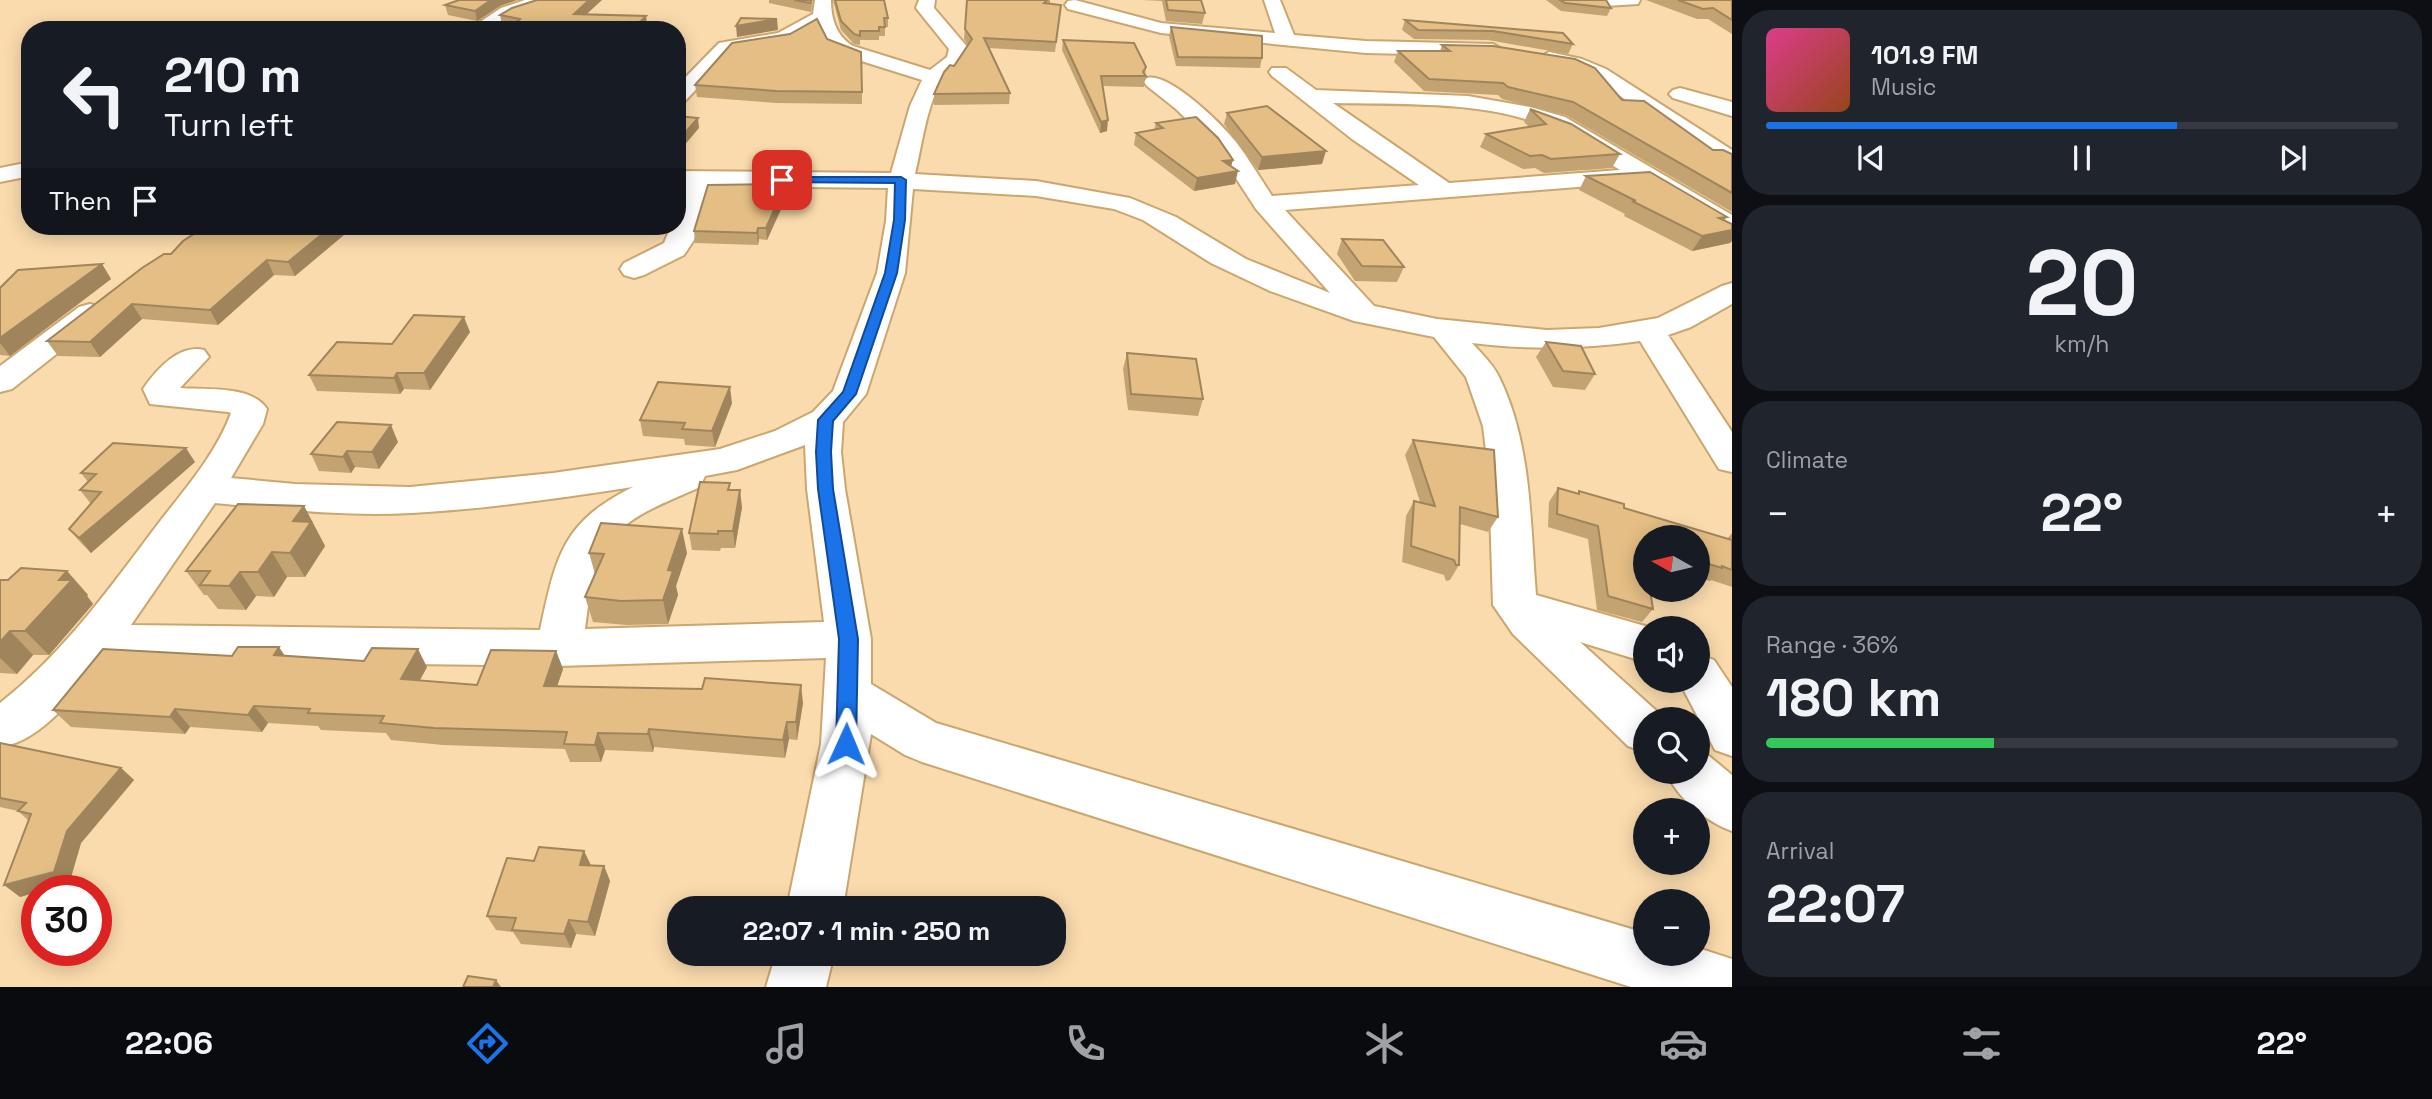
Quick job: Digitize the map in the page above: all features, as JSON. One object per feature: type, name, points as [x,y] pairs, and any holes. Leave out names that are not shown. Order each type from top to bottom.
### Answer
[{"type":"street","points":[[492,21],[507,12],[542,0]]},
{"type":"street","points":[[559,648],[575,570],[591,535],[625,507],[724,461],[789,439],[825,420],[849,394],[891,273],[899,220],[901,180],[911,135],[933,77],[956,60],[959,49],[954,38],[932,19],[925,8],[927,0]]},
{"type":"street","points":[[1272,0],[1287,40]]},
{"type":"street","points":[[1612,2],[1632,0]]},
{"type":"street","points":[[1074,5],[1161,28],[1366,47],[1509,52]]},
{"type":"street","points":[[686,89],[726,47],[783,38],[822,8],[836,44],[846,50]]},
{"type":"street","points":[[748,44],[846,50],[933,77]]},
{"type":"street","points":[[1531,55],[1576,64],[1599,74],[1732,161]]},
{"type":"street","points":[[1279,72],[1308,96],[1446,192]]},
{"type":"street","points":[[1154,82],[1184,104],[1226,145],[1265,204],[1365,314]]},
{"type":"street","points":[[1680,94],[1732,109]]},
{"type":"street","points":[[1308,96],[1427,100],[1536,114],[1557,122],[1732,226]]},
{"type":"street","points":[[0,175],[21,171]]},
{"type":"street","points":[[1265,204],[1646,175]]},
{"type":"street","points":[[688,178],[901,180],[1026,186],[1121,203],[1149,212],[1234,265],[1308,297],[1365,314],[1444,330],[1571,339],[1649,331],[1732,292]]},
{"type":"street","points":[[634,269],[674,250],[681,235]]},
{"type":"street","points":[[0,382],[117,292]]},
{"type":"street","points":[[1444,330],[1482,375],[1501,426],[1508,476],[1515,605],[1529,622],[1633,720]]},
{"type":"street","points":[[1649,331],[1732,460]]},
{"type":"street","points":[[3,734],[51,690],[94,642],[205,489],[245,424],[250,409],[235,402],[162,397],[160,389],[193,357]]},
{"type":"street","points":[[817,896],[846,744],[849,639],[825,489],[825,420]]},
{"type":"street","points":[[205,489],[295,497],[410,500],[552,486],[724,461]]},
{"type":"street","points":[[1515,605],[1633,640]]},
{"type":"street","points":[[94,642],[559,648],[849,639]]},
{"type":"street","points":[[1710,691],[1732,735]]},
{"type":"street","points":[[847,694],[922,740],[1726,987]]},
{"type":"street","points":[[1705,784],[1732,807]]},
{"type":"street","points":[[796,987],[802,966]]},
{"type":"building","points":[[459,0],[491,0],[475,11],[445,5]]},
{"type":"building","points":[[537,0],[589,0],[574,14],[646,16],[641,21],[518,21],[520,19],[500,15]]},
{"type":"building","points":[[835,0],[884,0],[888,18],[884,18],[885,27],[879,27],[879,31],[860,31],[860,36],[854,34],[841,21]]},
{"type":"building","points":[[967,0],[1047,0],[1044,3],[1061,5],[1056,42],[984,38],[1010,93],[934,94],[944,72],[950,65],[954,66],[972,39],[965,29]]},
{"type":"building","points":[[1166,0],[1201,0],[1205,13],[1168,10]]},
{"type":"building","points":[[1560,0],[1606,0],[1611,8],[1565,3]]},
{"type":"building","points":[[1678,0],[1732,0],[1732,20],[1713,8],[1703,9]]},
{"type":"building","points":[[741,18],[777,19],[736,26]]},
{"type":"building","points":[[817,19],[827,39],[861,52],[862,92],[776,91],[695,85],[732,43],[790,34]]},
{"type":"building","points":[[1405,20],[1563,33],[1573,44],[1493,31],[1418,30]]},
{"type":"building","points":[[1171,27],[1262,36],[1262,58],[1178,57]]},
{"type":"building","points":[[1063,40],[1134,43],[1146,67],[1143,72],[1146,76],[1101,76],[1108,120],[1101,122]]},
{"type":"building","points":[[1442,45],[1493,46],[1575,59],[1595,68],[1622,100],[1644,101],[1713,150],[1732,154],[1732,193],[1573,102],[1508,87],[1503,83],[1429,79],[1398,51],[1450,51]]},
{"type":"building","points":[[1267,106],[1326,151],[1262,157],[1227,113]]},
{"type":"building","points":[[1530,109],[1571,124],[1620,154],[1551,159],[1542,155],[1530,156],[1486,134],[1546,124]]},
{"type":"building","points":[[686,117],[698,118],[686,132]]},
{"type":"building","points":[[1196,117],[1218,138],[1233,160],[1223,161],[1238,171],[1197,178],[1136,133],[1163,128],[1156,123]]},
{"type":"building","points":[[1650,172],[1727,217],[1719,218],[1732,224],[1732,230],[1702,236],[1586,176]]},
{"type":"building","points":[[786,184],[766,228],[758,228],[757,233],[694,231],[708,185]]},
{"type":"building","points":[[192,235],[321,235],[288,262],[267,260],[210,310],[132,304],[90,342],[47,341],[142,268],[164,254],[171,254]]},
{"type":"building","points":[[1342,239],[1383,240],[1404,267],[1362,266]]},
{"type":"building","points":[[102,264],[0,338],[0,288],[18,270]]},
{"type":"building","points":[[414,315],[464,317],[424,373],[397,373],[394,378],[309,375],[337,342],[392,344]]},
{"type":"building","points":[[1546,342],[1581,346],[1595,374],[1563,371]]},
{"type":"building","points":[[1127,353],[1196,359],[1203,399],[1131,394]]},
{"type":"building","points":[[658,382],[730,387],[712,431],[682,429],[685,423],[640,420]]},
{"type":"building","points":[[337,422],[391,425],[372,452],[347,451],[343,457],[311,454]]},
{"type":"building","points":[[1413,440],[1494,450],[1498,517],[1460,507],[1459,565],[1456,565],[1454,560],[1411,546],[1414,501],[1435,506]]},
{"type":"building","points":[[113,443],[186,448],[79,538],[69,529],[101,492],[80,490],[96,474],[81,473]]},
{"type":"building","points":[[700,482],[730,483],[728,490],[740,490],[733,531],[718,531],[718,534],[689,533]]},
{"type":"building","points":[[1558,488],[1624,504],[1624,508],[1681,525],[1633,525],[1633,602],[1652,602],[1653,609],[1608,596],[1598,526],[1557,514]]},
{"type":"building","points":[[238,504],[304,506],[293,521],[311,522],[290,553],[272,552],[258,572],[240,572],[229,586],[200,585],[210,571],[186,571]]},
{"type":"building","points":[[601,523],[682,529],[668,570],[673,571],[663,600],[621,601],[585,597],[604,554],[589,553]]},
{"type":"building","points":[[1710,533],[1732,540],[1732,570],[1710,564]]},
{"type":"building","points":[[21,568],[67,571],[59,580],[72,580],[25,631],[10,631],[0,642],[0,580],[8,580]]},
{"type":"building","points":[[238,647],[279,647],[274,655],[364,661],[372,648],[418,649],[401,679],[477,685],[491,650],[556,651],[544,686],[702,689],[705,678],[801,685],[796,722],[787,722],[783,740],[649,729],[648,734],[598,733],[595,745],[564,744],[567,732],[434,728],[380,723],[384,716],[308,713],[310,709],[254,706],[248,715],[175,709],[170,717],[53,710],[103,649],[232,656]]},
{"type":"building","points":[[0,743],[121,768],[67,831],[54,872],[21,875],[21,881],[4,885],[31,814],[18,811],[26,803],[0,798]]},
{"type":"building","points":[[539,847],[584,851],[580,865],[604,866],[588,922],[569,920],[564,934],[512,930],[516,918],[487,916],[507,858],[534,861]]},
{"type":"building","points":[[468,976],[496,980],[493,987],[463,987]]},
{"type":"route","points":[[782,180],[901,180],[899,220],[891,273],[867,350],[849,394],[825,420],[825,489],[849,639],[846,744]]}]
